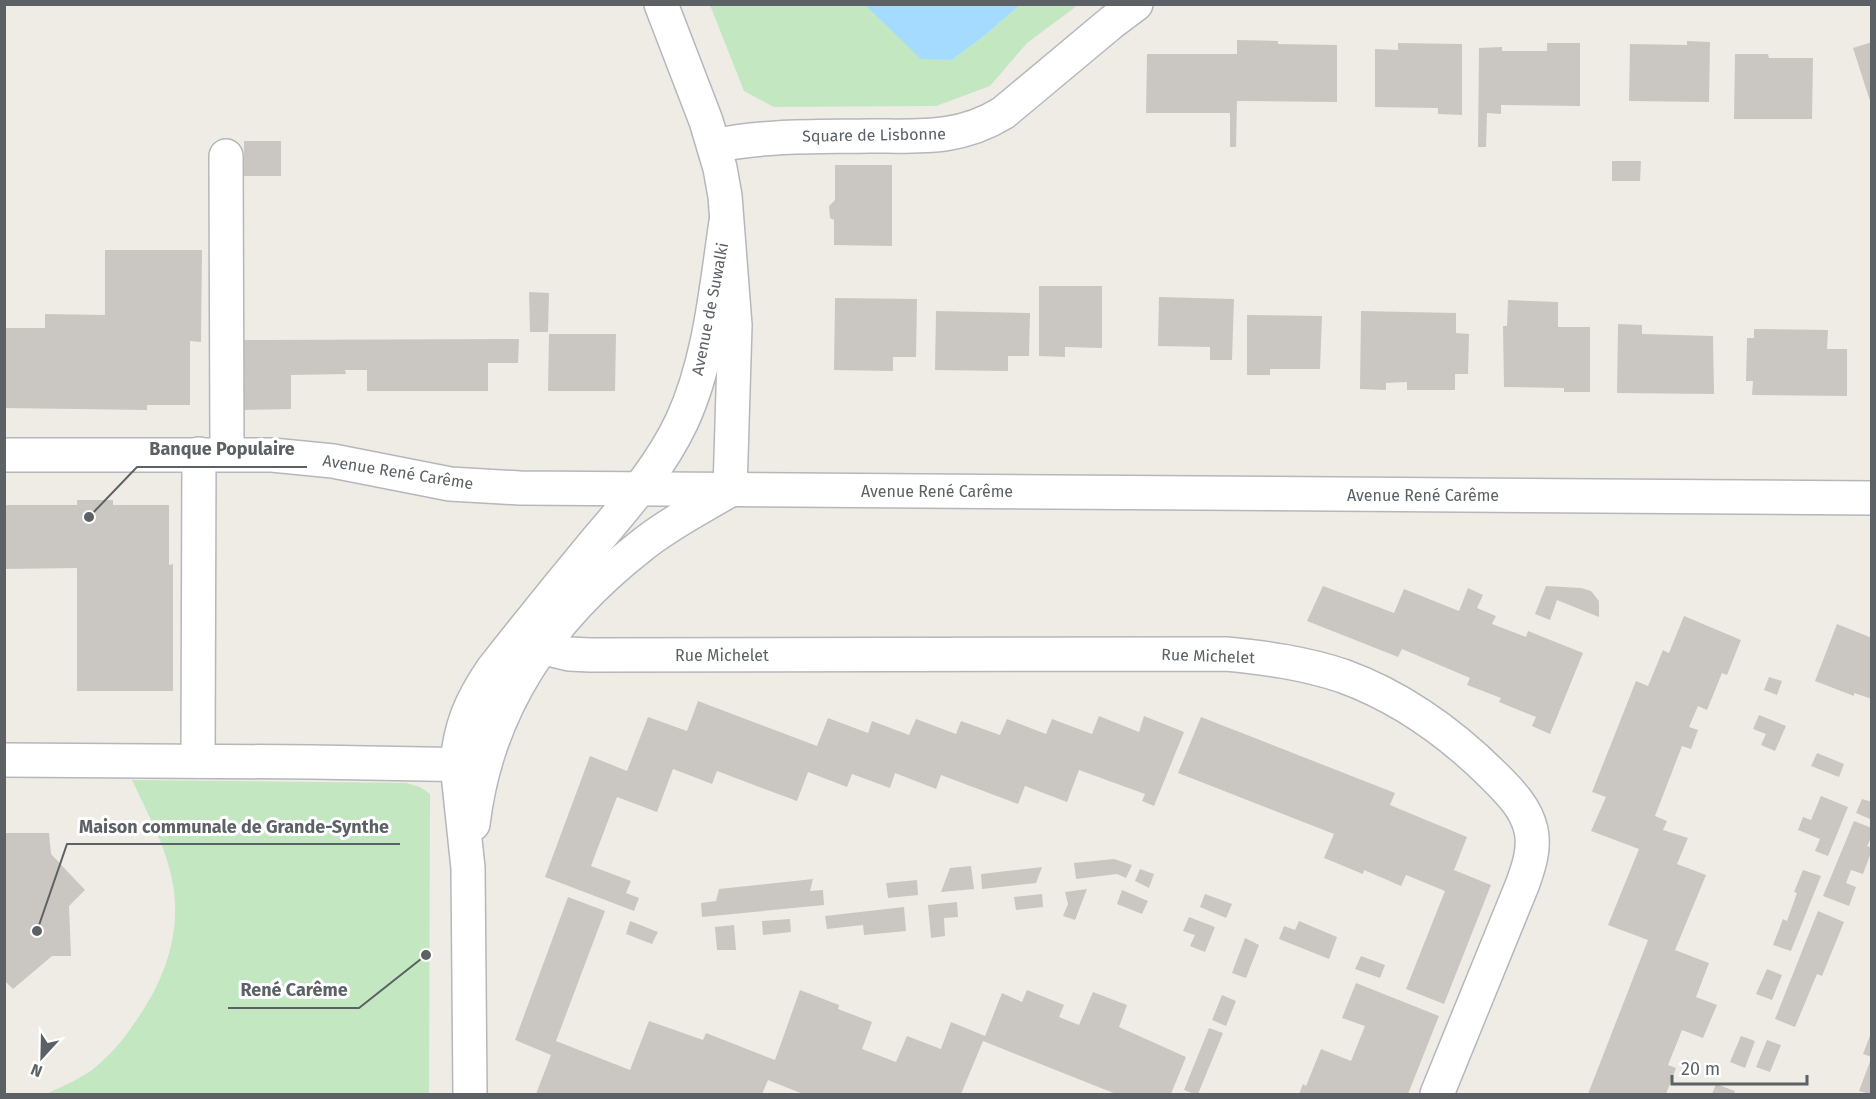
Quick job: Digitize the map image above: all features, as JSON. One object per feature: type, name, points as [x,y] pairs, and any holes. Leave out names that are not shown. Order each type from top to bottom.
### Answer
[{"type":"street","name":"Avenue de Suwalki","points":[[661,4],[706,121],[720,168],[725,196],[735,325],[730,490]]},
{"type":"street","name":"Square de Lisbonne","points":[[714,146],[758,139],[938,136],[970,129],[1003,113],[1136,4]]},
{"type":"street","points":[[198,761],[199,584],[213,454],[226,156]]},
{"type":"street","name":"Avenue de Suwalki","points":[[640,489],[674,436],[695,388],[711,317],[726,222]]},
{"type":"street","name":"Avenue René Carême","points":[[4,455],[272,455],[314,458],[466,485],[520,488],[1872,498]]},
{"type":"street","points":[[527,645],[640,489]]},
{"type":"street","points":[[470,1095],[468,868],[471,765],[458,748],[469,708],[492,670],[527,645],[582,599],[624,559],[642,544],[730,490]]},
{"type":"street","name":"Rue Michelet","points":[[527,645],[569,654],[590,655],[1199,653],[1285,660],[1365,684],[1413,710],[1464,749],[1514,797],[1531,829],[1531,861],[1524,883],[1437,1095]]},
{"type":"street","points":[[4,760],[471,765]]},
{"type":"green space","points":[[710,5],[865,5],[921,58],[952,60],[1020,5],[1078,5],[1027,43],[990,86],[936,106],[774,107],[744,91]]},
{"type":"green space","points":[[132,780],[406,783],[420,787],[430,794],[429,1094],[46,1094],[92,1070],[120,1043],[151,996],[171,946],[175,910],[168,862]]},
{"type":"water","points":[[865,5],[1020,5],[952,60],[921,59]]},
{"type":"building","points":[[1237,40],[1278,41],[1278,44],[1337,45],[1337,102],[1237,101],[1236,147],[1230,147],[1230,113],[1146,113],[1147,54],[1237,54]]},
{"type":"building","points":[[1687,41],[1710,42],[1709,102],[1629,101],[1630,44],[1687,45]]},
{"type":"building","points":[[1872,42],[1872,103],[1871,104],[1853,48]]},
{"type":"building","points":[[1398,43],[1462,44],[1462,115],[1438,114],[1438,108],[1375,107],[1375,49],[1398,50]]},
{"type":"building","points":[[1547,43],[1580,43],[1580,106],[1501,105],[1501,114],[1487,113],[1486,147],[1478,147],[1479,48],[1502,47],[1502,51],[1547,51]]},
{"type":"building","points":[[1735,54],[1768,54],[1769,58],[1813,58],[1812,119],[1734,119]]},
{"type":"building","points":[[244,141],[281,141],[281,176],[244,176]]},
{"type":"building","points":[[1612,161],[1641,161],[1640,181],[1612,181]]},
{"type":"building","points":[[835,165],[892,165],[892,246],[834,245],[834,220],[830,218],[829,206],[835,200]]},
{"type":"building","points":[[105,250],[202,250],[201,342],[190,341],[190,405],[147,405],[147,410],[4,408],[4,328],[45,328],[45,314],[105,315]]},
{"type":"building","points":[[1039,286],[1102,286],[1102,348],[1065,347],[1065,357],[1039,356]]},
{"type":"building","points":[[529,292],[549,293],[548,332],[530,332]]},
{"type":"building","points":[[1159,297],[1234,299],[1232,360],[1210,360],[1210,347],[1158,346]]},
{"type":"building","points":[[835,298],[917,299],[916,357],[893,357],[893,371],[834,370]]},
{"type":"building","points":[[1508,300],[1558,302],[1558,327],[1590,327],[1590,392],[1564,392],[1564,388],[1504,387],[1503,326],[1507,326]]},
{"type":"building","points":[[936,311],[1030,313],[1029,356],[1008,356],[1008,371],[935,370]]},
{"type":"building","points":[[1361,311],[1456,313],[1456,333],[1469,334],[1468,374],[1455,374],[1455,390],[1407,390],[1407,382],[1386,383],[1386,390],[1360,389]]},
{"type":"building","points":[[1247,315],[1322,316],[1320,369],[1270,369],[1270,375],[1247,375]]},
{"type":"building","points":[[1618,324],[1642,325],[1642,334],[1713,336],[1714,394],[1617,393]]},
{"type":"building","points":[[1754,329],[1828,330],[1827,349],[1847,349],[1847,396],[1752,395],[1753,381],[1746,381],[1747,338],[1754,338]]},
{"type":"building","points":[[549,334],[616,334],[615,391],[548,391]]},
{"type":"building","points":[[519,339],[518,363],[488,363],[488,391],[367,391],[367,370],[345,370],[346,374],[291,375],[291,409],[241,410],[241,340]]},
{"type":"building","points":[[77,500],[113,500],[113,505],[169,505],[169,565],[173,564],[173,691],[77,691],[77,568],[4,569],[4,508],[7,505],[77,505]]},
{"type":"building","points":[[1323,586],[1394,613],[1404,589],[1459,611],[1468,588],[1483,595],[1477,608],[1496,616],[1492,624],[1526,637],[1528,631],[1583,653],[1550,734],[1532,726],[1536,717],[1499,702],[1501,698],[1467,685],[1470,678],[1402,649],[1398,657],[1307,621]]},
{"type":"building","points":[[1546,586],[1581,588],[1591,591],[1599,601],[1599,617],[1557,600],[1550,620],[1535,614]]},
{"type":"building","points":[[1684,616],[1741,640],[1727,675],[1722,673],[1707,710],[1698,706],[1689,727],[1698,730],[1691,749],[1682,746],[1655,816],[1667,821],[1663,830],[1688,838],[1677,864],[1706,875],[1675,950],[1709,963],[1696,997],[1717,1005],[1703,1038],[1682,1030],[1668,1065],[1676,1068],[1666,1094],[1588,1094],[1648,940],[1608,925],[1639,849],[1591,831],[1606,797],[1592,792],[1636,681],[1648,686],[1663,650],[1669,653]]},
{"type":"building","points":[[1837,624],[1872,638],[1872,699],[1854,693],[1854,696],[1815,681]]},
{"type":"building","points":[[1769,677],[1782,681],[1777,695],[1764,690]]},
{"type":"building","points":[[698,701],[817,746],[828,718],[868,733],[872,721],[909,735],[916,719],[956,734],[961,721],[1000,735],[1007,719],[1046,734],[1052,719],[1092,734],[1099,716],[1139,732],[1144,716],[1184,732],[1154,806],[1142,801],[1145,794],[1079,770],[1067,802],[1025,786],[1018,804],[941,775],[936,789],[895,773],[890,788],[852,774],[847,787],[808,772],[797,801],[717,771],[712,784],[673,769],[657,812],[617,797],[591,866],[631,881],[626,893],[639,898],[634,911],[545,877],[590,756],[627,771],[648,717],[687,731]]},
{"type":"building","points":[[1759,715],[1786,726],[1775,751],[1761,745],[1766,734],[1753,729]]},
{"type":"building","points":[[1201,717],[1395,793],[1390,805],[1467,837],[1454,870],[1491,885],[1444,1004],[1406,989],[1445,891],[1406,875],[1401,886],[1364,870],[1363,874],[1324,858],[1334,834],[1178,773]]},
{"type":"building","points":[[1817,753],[1844,764],[1839,777],[1811,766]]},
{"type":"building","points":[[1821,796],[1848,807],[1828,856],[1815,851],[1820,839],[1798,830],[1803,817],[1811,820]]},
{"type":"building","points":[[1862,799],[1872,802],[1870,819],[1856,813]]},
{"type":"building","points":[[1854,821],[1872,828],[1872,836],[1867,846],[1872,850],[1863,874],[1851,870],[1846,883],[1856,887],[1849,906],[1823,896]]},
{"type":"building","points":[[4,833],[49,833],[51,854],[85,890],[69,906],[71,956],[52,956],[13,989],[4,980]]},
{"type":"building","points":[[1114,859],[1132,865],[1126,878],[1117,874],[1076,879],[1074,863]]},
{"type":"building","points":[[971,866],[974,889],[941,892],[950,868]]},
{"type":"building","points":[[1042,867],[1036,883],[982,889],[981,874]]},
{"type":"building","points":[[1140,869],[1154,874],[1149,888],[1135,881]]},
{"type":"building","points":[[1803,870],[1821,876],[1791,951],[1773,945],[1783,919],[1787,921],[1797,893],[1794,892]]},
{"type":"building","points":[[813,879],[810,891],[823,890],[824,905],[702,917],[701,903],[716,901],[719,889]]},
{"type":"building","points":[[917,880],[918,895],[888,898],[886,883]]},
{"type":"building","points":[[1087,889],[1075,920],[1063,916],[1068,904],[1065,892]]},
{"type":"building","points":[[1122,890],[1148,901],[1142,914],[1117,904]]},
{"type":"building","points":[[1042,894],[1043,907],[1016,910],[1014,897]]},
{"type":"building","points":[[1205,894],[1232,904],[1226,918],[1200,907]]},
{"type":"building","points":[[568,897],[605,911],[556,1041],[630,1070],[649,1021],[703,1040],[706,1033],[775,1060],[800,990],[839,1005],[838,1009],[872,1022],[862,1049],[896,1062],[907,1036],[941,1049],[951,1022],[985,1036],[1002,993],[1022,1002],[1027,990],[1064,1005],[1059,1017],[1079,1025],[1093,992],[1127,1005],[1119,1027],[1186,1057],[1171,1094],[1116,1094],[983,1041],[961,1094],[803,1094],[768,1080],[762,1094],[536,1094],[551,1055],[515,1040]]},
{"type":"building","points":[[957,902],[958,917],[944,918],[945,936],[931,938],[928,905]]},
{"type":"building","points":[[904,907],[906,931],[864,935],[863,925],[827,929],[825,916]]},
{"type":"building","points":[[1818,911],[1844,922],[1822,976],[1817,974],[1795,1027],[1775,1019]]},
{"type":"building","points":[[1189,917],[1215,927],[1205,952],[1190,946],[1195,935],[1183,931]]},
{"type":"building","points":[[790,919],[791,932],[763,935],[762,921]]},
{"type":"building","points":[[630,921],[658,932],[652,944],[626,934]]},
{"type":"building","points":[[1299,921],[1337,937],[1329,959],[1279,939],[1284,926],[1295,930]]},
{"type":"building","points":[[734,925],[736,950],[717,950],[715,927]]},
{"type":"building","points":[[1245,938],[1259,945],[1246,978],[1232,973]]},
{"type":"building","points":[[1361,956],[1385,965],[1380,978],[1355,969]]},
{"type":"building","points":[[1767,969],[1782,975],[1772,1000],[1756,994]]},
{"type":"building","points":[[1356,983],[1439,1016],[1408,1094],[1299,1094],[1303,1084],[1306,1086],[1321,1049],[1351,1061],[1365,1026],[1342,1018]]},
{"type":"building","points":[[1222,995],[1236,1001],[1226,1026],[1212,1020]]},
{"type":"building","points":[[1209,1028],[1223,1033],[1198,1094],[1194,1094],[1184,1090]]},
{"type":"building","points":[[1872,1033],[1872,1057],[1863,1054]]},
{"type":"building","points":[[1741,1036],[1755,1041],[1745,1068],[1730,1062]]},
{"type":"building","points":[[1767,1040],[1781,1045],[1770,1072],[1756,1067]]},
{"type":"building","points":[[1871,1059],[1872,1094],[1869,1094],[1859,1091]]},
{"type":"building","points":[[1716,1084],[1735,1091],[1734,1094],[1712,1094]]},
{"type":"place","name":"Banque Populaire","points":[[89,517]]},
{"type":"place","name":"Maison communale de Grande-Synthe","points":[[37,931]]},
{"type":"place","name":"René Carême","points":[[426,955]]}]
